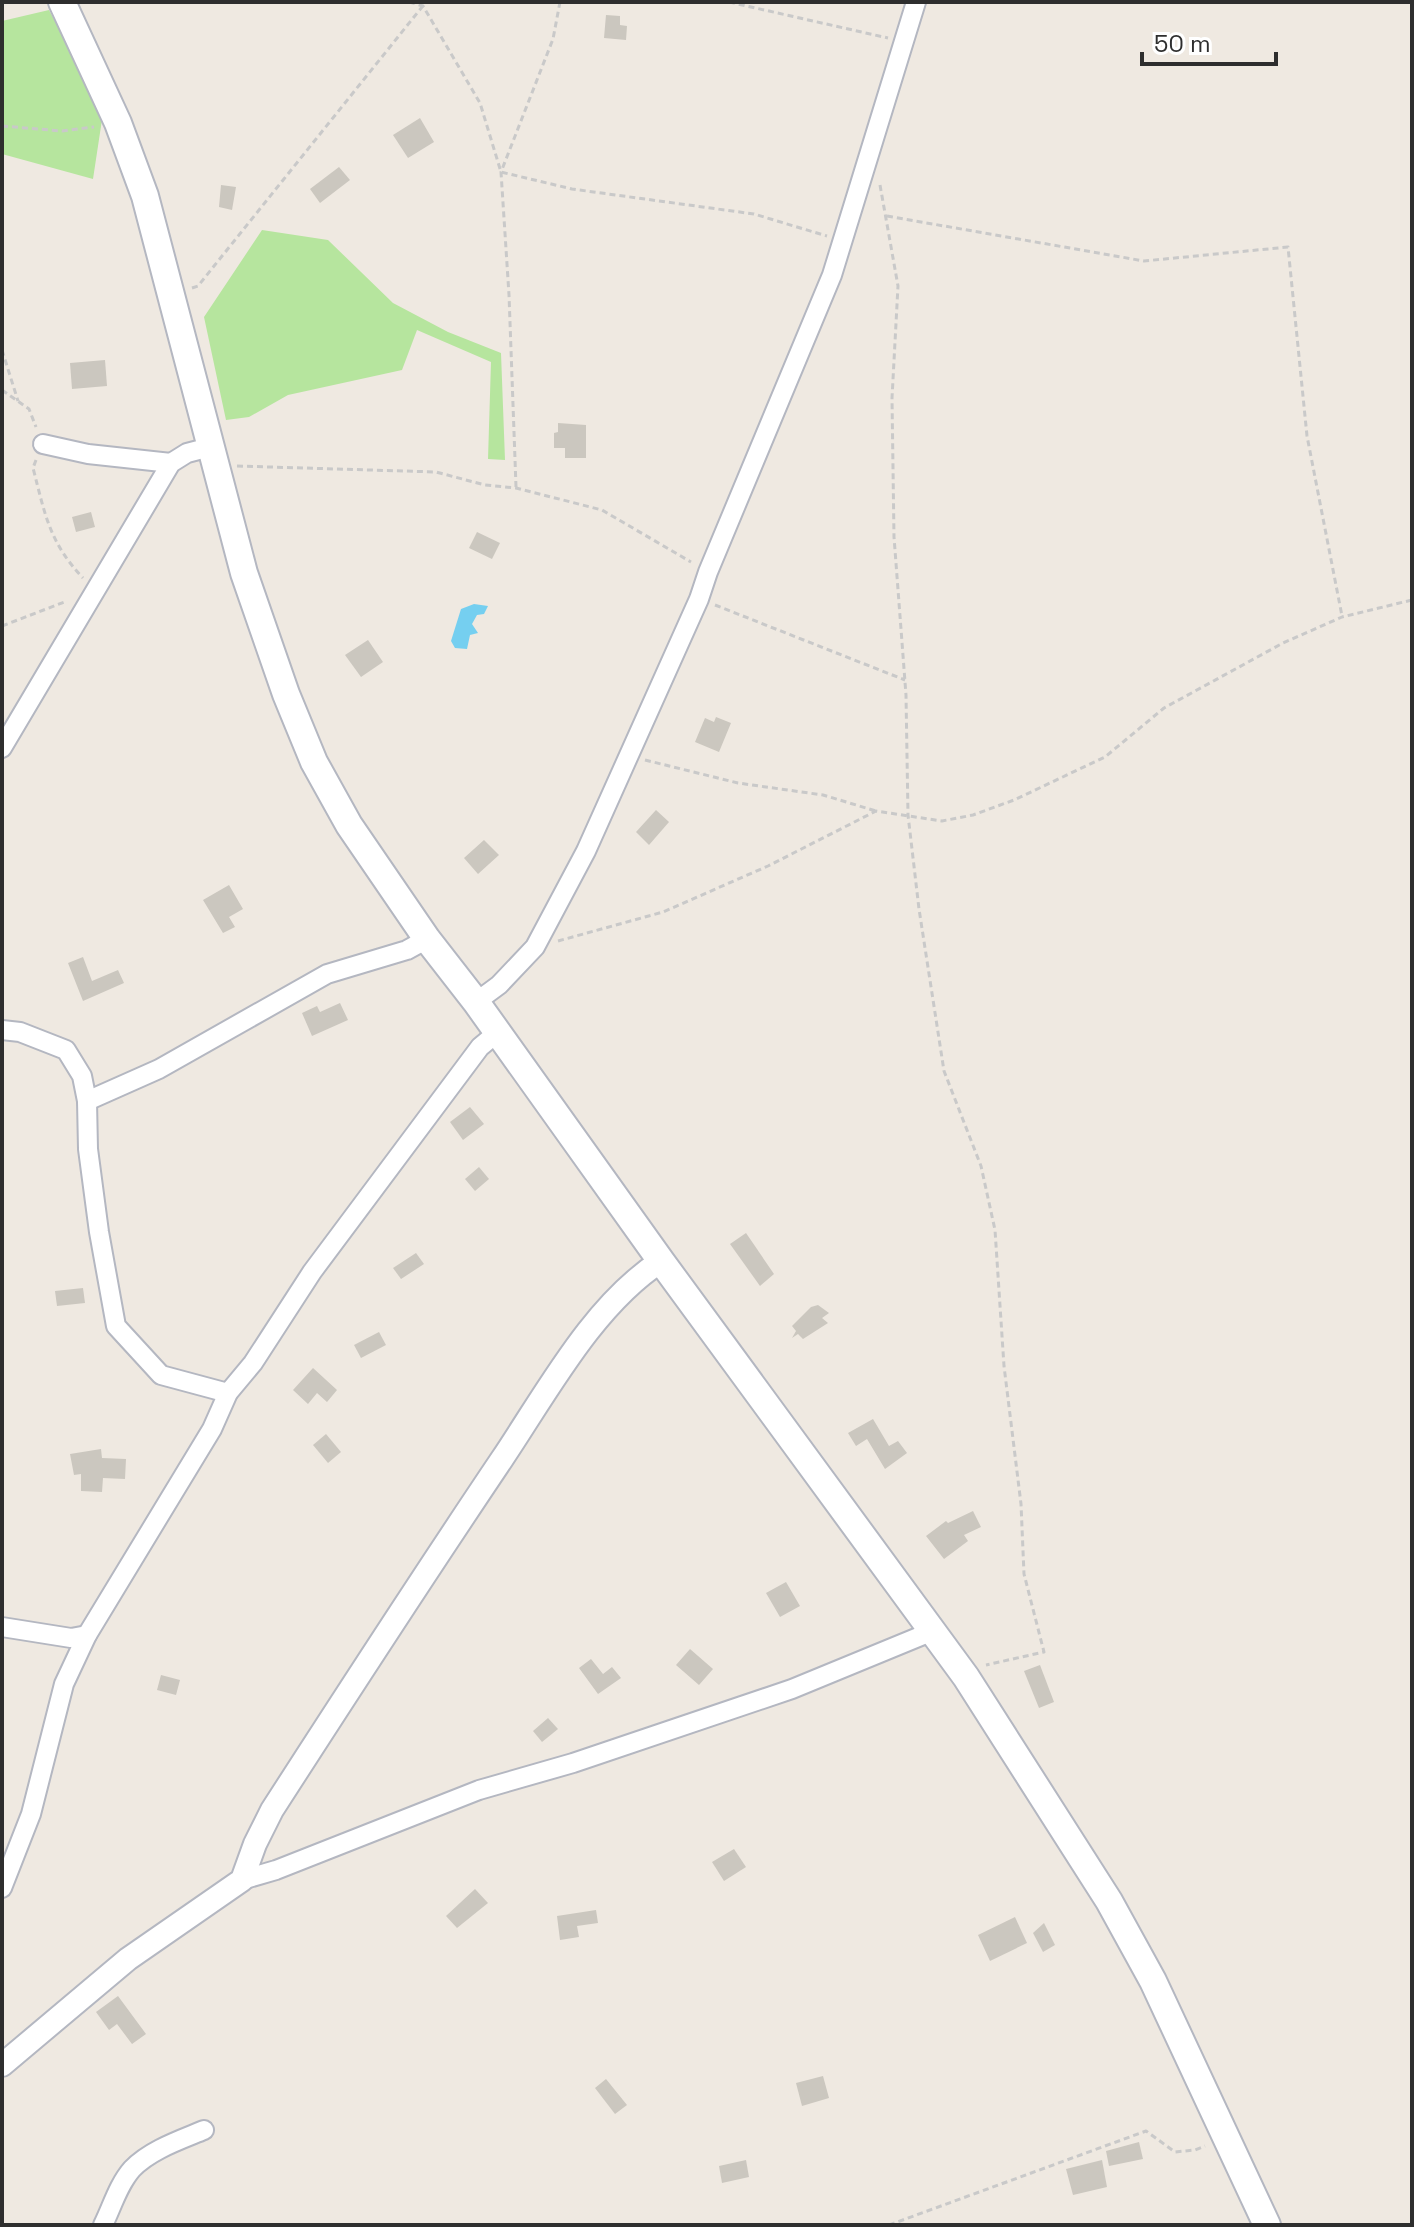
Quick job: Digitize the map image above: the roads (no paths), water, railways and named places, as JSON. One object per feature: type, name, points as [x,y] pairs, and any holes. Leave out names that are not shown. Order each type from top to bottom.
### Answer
[{"type":"main road","points":[[62,2],[118,123],[145,196],[244,573],[286,694],[314,762],[349,825],[427,939],[498,1032],[661,1261],[966,1677],[1109,1901],[1153,1981],[1267,2225]]},
{"type":"street","points":[[476,1002],[499,985],[535,947],[586,851],[699,599],[832,275],[916,2]]},
{"type":"street","points":[[43,444],[88,454],[171,463]]},
{"type":"street","points":[[2,748],[171,463],[187,453],[213,456]]},
{"type":"street","points":[[87,1101],[159,1069],[327,974],[407,950],[427,939]]},
{"type":"street","points":[[2,1030],[20,1032],[66,1050],[82,1076],[97,1218],[116,1326],[161,1375],[228,1393]]},
{"type":"street","points":[[2,1888],[31,1814],[64,1684],[87,1635],[212,1429],[228,1393],[253,1363],[312,1272],[480,1047],[498,1032]]},
{"type":"street","points":[[242,1880],[272,1810],[539,1403],[587,1333],[638,1275],[661,1261]]},
{"type":"street","points":[[2,1627],[71,1638],[87,1635]]},
{"type":"street","points":[[2,2065],[128,1959],[242,1880],[276,1870],[479,1790],[573,1763],[792,1689],[933,1631]]},
{"type":"street","points":[[103,2225],[116,2195],[133,2169],[162,2148],[204,2130]]},
{"type":"water","points":[[474,604],[488,606],[472,624],[478,633],[470,635],[467,649],[455,648],[451,641],[461,609]]}]
